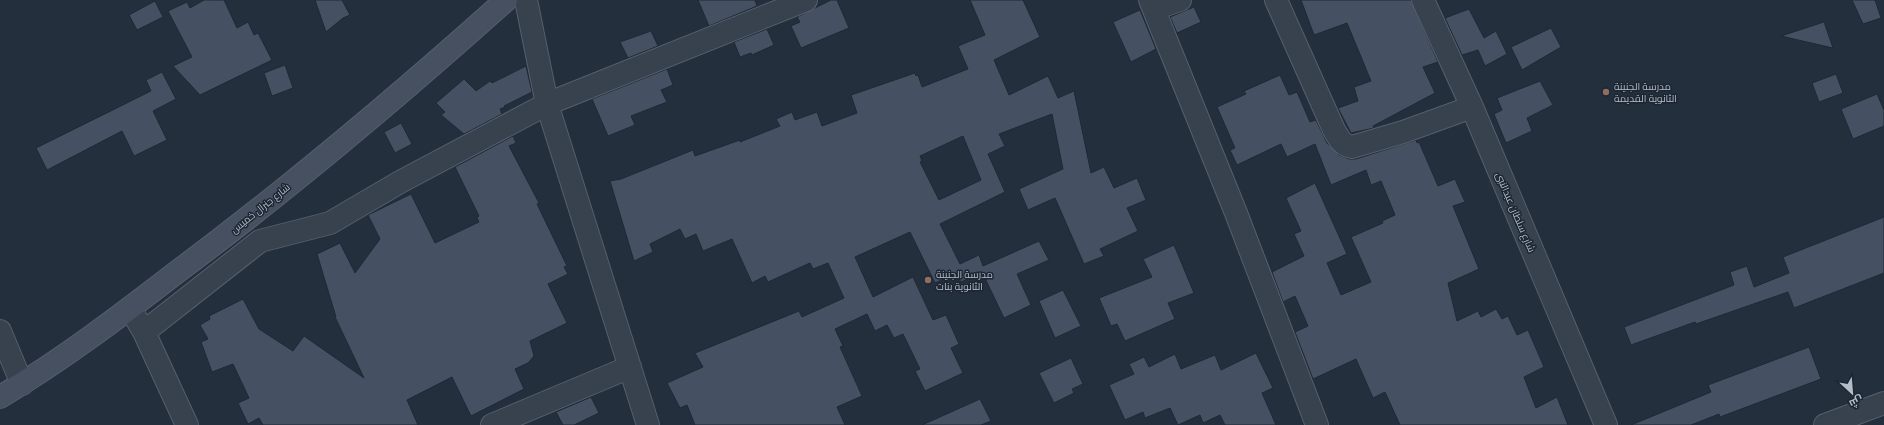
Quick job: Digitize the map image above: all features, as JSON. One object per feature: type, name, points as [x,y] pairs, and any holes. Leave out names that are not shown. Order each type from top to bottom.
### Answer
[{"type":"main road","name":"شارع جنرال خميس","points":[[0,397],[83,343],[253,215],[468,34],[506,0]]},
{"type":"street","points":[[526,0],[547,104],[648,425]]},
{"type":"street","points":[[144,332],[260,241],[330,223],[400,182],[547,104],[806,0]]},
{"type":"street","points":[[1180,0],[1152,5],[1236,213],[1317,425]]},
{"type":"street","points":[[1276,0],[1334,130],[1341,142],[1346,146],[1352,147],[1403,132],[1472,107]]},
{"type":"street","name":"شارع سلطان عبدالنبى","points":[[1423,0],[1472,107],[1606,425]]},
{"type":"street","points":[[130,308],[144,332],[187,425]]},
{"type":"street","points":[[0,331],[22,384]]},
{"type":"street","points":[[492,425],[630,367]]},
{"type":"street","points":[[1825,425],[1884,402]]},
{"type":"building","points":[[204,0],[224,0],[237,28],[248,22],[254,35],[258,33],[272,60],[200,95],[173,66],[192,57],[168,11],[187,2],[190,8]]},
{"type":"building","points":[[315,0],[342,0],[350,15],[343,18],[326,32]]},
{"type":"building","points":[[698,0],[755,0],[757,6],[709,26]]},
{"type":"building","points":[[831,0],[837,0],[849,28],[801,48],[791,26],[800,22],[797,17]]},
{"type":"building","points":[[970,0],[1023,0],[1040,37],[994,60],[1009,95],[1048,76],[1058,98],[1074,91],[1091,173],[1104,167],[1114,188],[1137,178],[1146,200],[1127,208],[1138,231],[1100,249],[1104,256],[1084,264],[1055,198],[1028,210],[1019,189],[1063,169],[1052,114],[999,134],[1005,146],[988,154],[1005,192],[940,224],[960,264],[979,255],[983,266],[1039,241],[1049,260],[1017,274],[1031,305],[1004,318],[982,272],[961,282],[956,273],[935,283],[910,232],[855,257],[873,297],[913,277],[933,320],[946,315],[959,344],[951,348],[963,373],[925,391],[915,371],[920,369],[903,334],[894,338],[887,325],[875,331],[867,314],[835,329],[843,346],[840,347],[862,396],[837,407],[845,425],[695,425],[687,405],[680,408],[667,383],[703,367],[695,353],[799,311],[802,317],[844,298],[828,263],[813,269],[810,263],[768,282],[765,276],[752,283],[732,239],[703,251],[696,234],[685,239],[680,229],[650,244],[653,252],[634,261],[610,181],[621,179],[693,150],[695,156],[740,140],[740,142],[780,126],[776,119],[792,112],[795,120],[817,112],[822,126],[857,113],[851,95],[915,73],[916,76],[918,75],[922,87],[968,69],[958,46],[985,35]],"holes":[[[963,136],[981,180],[939,200],[920,162],[922,161],[920,156]]]},
{"type":"building","points":[[1301,0],[1411,0],[1438,62],[1423,67],[1435,93],[1373,126],[1374,128],[1351,133],[1338,108],[1358,101],[1354,87],[1371,81],[1347,23],[1314,35]]},
{"type":"building","points":[[1852,0],[1875,0],[1881,18],[1863,24]]},
{"type":"building","points":[[155,1],[163,17],[137,30],[129,15]]},
{"type":"building","points":[[1194,7],[1201,22],[1177,33],[1170,17]]},
{"type":"building","points":[[1469,9],[1484,38],[1496,31],[1507,54],[1485,66],[1478,50],[1462,55],[1445,18]]},
{"type":"building","points":[[1140,10],[1156,49],[1131,62],[1113,22]]},
{"type":"building","points":[[1824,22],[1833,48],[1781,36]]},
{"type":"building","points":[[1551,28],[1561,47],[1522,70],[1511,47]]},
{"type":"building","points":[[767,29],[774,45],[752,55],[751,53],[740,57],[734,42]]},
{"type":"building","points":[[651,31],[658,46],[628,58],[620,42]]},
{"type":"building","points":[[285,65],[293,88],[272,96],[264,73]]},
{"type":"building","points":[[526,66],[532,92],[504,106],[505,107],[500,109],[502,114],[464,134],[441,115],[445,112],[436,103],[464,79],[476,91],[490,81],[492,83]]},
{"type":"building","points":[[667,69],[673,85],[661,90],[667,102],[631,116],[635,125],[608,136],[592,99]]},
{"type":"building","points":[[162,72],[176,99],[153,111],[167,140],[134,156],[122,131],[47,170],[36,148],[151,91],[146,80]]},
{"type":"building","points":[[1836,74],[1843,93],[1819,102],[1812,83]]},
{"type":"building","points":[[1280,75],[1289,95],[1297,92],[1310,122],[1316,120],[1327,143],[1339,155],[1349,159],[1356,159],[1416,140],[1417,143],[1419,142],[1438,186],[1455,179],[1465,202],[1453,206],[1479,269],[1448,283],[1457,321],[1478,311],[1481,317],[1496,309],[1502,319],[1508,316],[1517,335],[1528,330],[1544,367],[1524,377],[1536,408],[1557,397],[1568,425],[1400,425],[1385,392],[1373,398],[1356,359],[1313,379],[1295,332],[1308,326],[1295,296],[1283,302],[1272,272],[1304,256],[1294,234],[1301,231],[1286,198],[1315,183],[1347,254],[1327,263],[1341,295],[1371,282],[1351,237],[1383,223],[1382,221],[1395,215],[1381,181],[1371,185],[1366,170],[1331,185],[1315,144],[1287,157],[1281,144],[1237,165],[1230,150],[1235,148],[1217,107],[1246,94],[1244,91]]},
{"type":"building","points":[[1540,81],[1553,105],[1527,118],[1532,131],[1506,143],[1494,114],[1502,110],[1497,98]]},
{"type":"building","points":[[1877,94],[1884,110],[1884,126],[1853,139],[1841,109]]},
{"type":"building","points":[[401,123],[412,144],[395,153],[384,132]]},
{"type":"building","points":[[513,136],[516,143],[509,146],[539,203],[537,204],[567,266],[564,267],[568,274],[548,284],[567,323],[530,341],[534,356],[528,363],[515,369],[524,389],[471,416],[452,377],[407,400],[418,425],[263,425],[259,418],[248,424],[238,403],[249,398],[233,364],[212,372],[201,342],[208,339],[200,325],[210,319],[209,316],[243,299],[259,329],[293,351],[304,336],[364,378],[335,317],[317,254],[340,243],[355,273],[380,239],[368,215],[411,194],[435,243],[479,222],[477,218],[479,216],[455,167]]},
{"type":"building","points":[[1884,217],[1884,273],[1794,308],[1788,292],[1696,324],[1695,322],[1631,345],[1624,327],[1734,285],[1730,272],[1747,266],[1754,287],[1789,273],[1783,257]]},
{"type":"building","points":[[1174,245],[1194,293],[1168,303],[1175,319],[1125,341],[1117,324],[1111,326],[1099,298],[1152,277],[1143,259]]},
{"type":"building","points":[[1063,290],[1081,326],[1055,338],[1039,301]]},
{"type":"building","points":[[1809,347],[1821,379],[1720,417],[1719,414],[1691,425],[1631,425],[1711,392],[1708,385]]},
{"type":"building","points":[[1256,353],[1273,388],[1262,393],[1276,425],[1225,425],[1220,415],[1203,423],[1200,415],[1178,425],[1170,408],[1145,418],[1143,412],[1125,420],[1109,385],[1134,374],[1129,364],[1144,357],[1149,367],[1175,354],[1181,369],[1215,355],[1221,370]]},
{"type":"building","points":[[1071,358],[1083,384],[1072,389],[1074,393],[1054,403],[1039,373]]},
{"type":"building","points":[[591,397],[599,413],[574,425],[563,425],[556,412]]},
{"type":"building","points":[[980,399],[991,421],[981,425],[922,425]]},
{"type":"place","name":"مدرسة الجنينة الثانوية القديمة","points":[[1606,92]]},
{"type":"place","name":"مدرسة الجنينة الثانوية بنات","points":[[928,280]]}]
